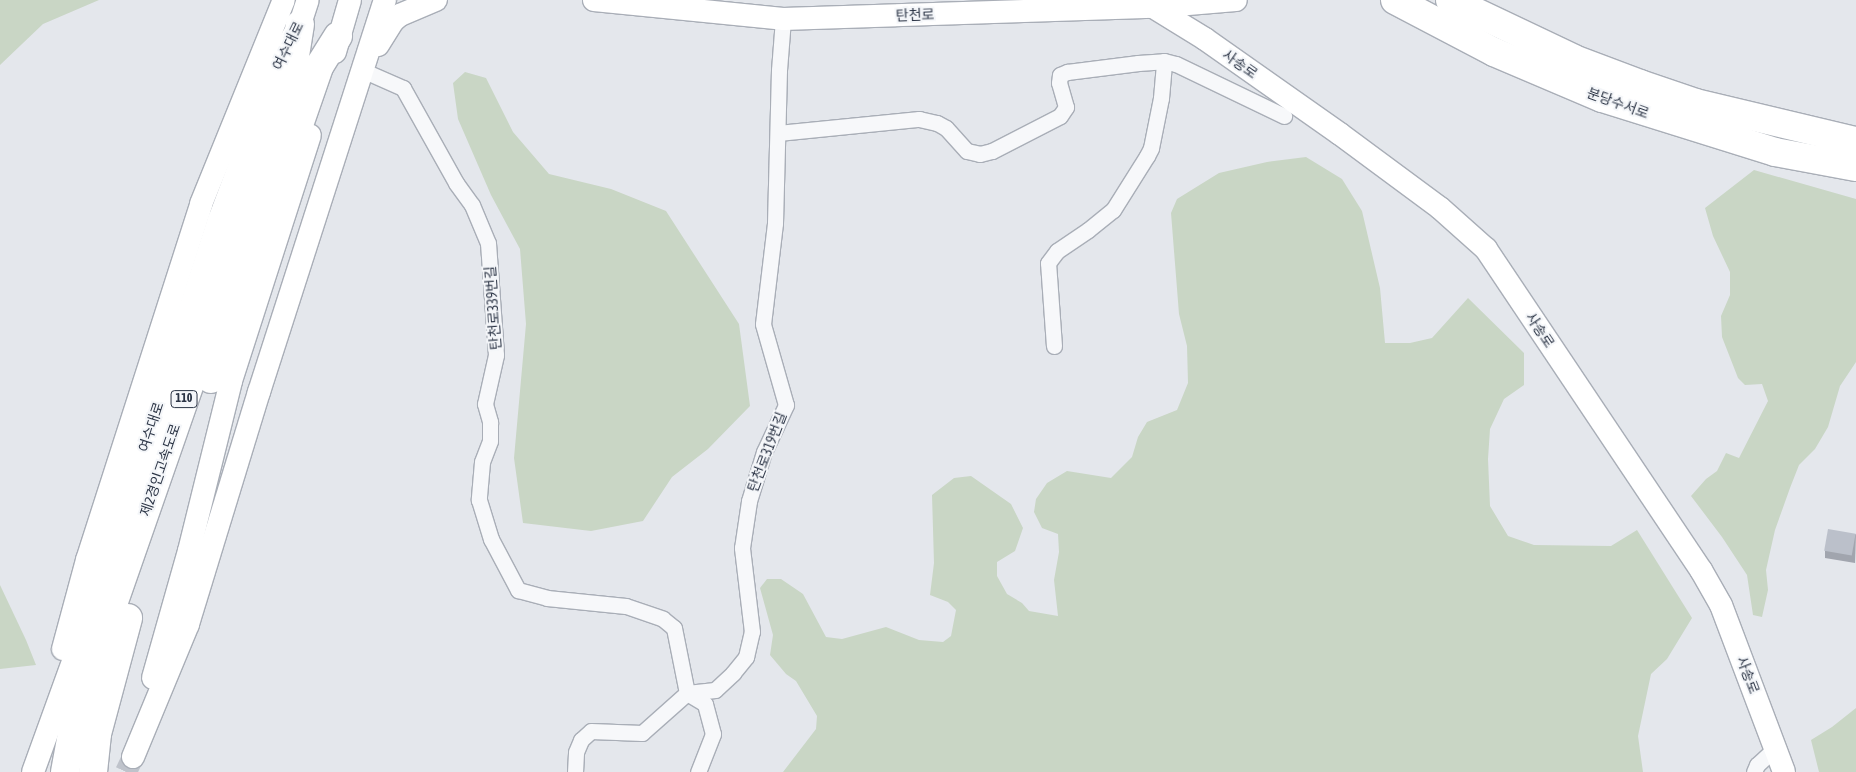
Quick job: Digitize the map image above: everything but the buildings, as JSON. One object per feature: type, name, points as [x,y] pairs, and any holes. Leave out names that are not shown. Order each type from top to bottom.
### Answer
[{"type":"highway","name":"분당수서로","points":[[1395,0],[1426,18],[1557,80],[1647,114],[1775,152],[1856,167]]},
{"type":"highway","name":"분당수서로","points":[[1460,5],[1574,59],[1649,87],[1696,103],[1856,141]]},
{"type":"highway","name":"제2경인고속도로","points":[[65,772],[74,723],[88,679],[195,368],[294,62],[298,13]]},
{"type":"highway","name":"제2경인고속도로","points":[[93,772],[98,734],[122,635],[320,66],[344,18]]},
{"type":"main road","points":[[275,0],[298,13]]},
{"type":"main road","name":"여수대로","points":[[32,772],[96,598],[219,220],[298,13],[284,0]]},
{"type":"main road","points":[[344,18],[332,66],[231,380],[189,551],[168,619],[133,757],[188,624],[385,0]]},
{"type":"main road","points":[[362,70],[393,21],[400,14],[436,0]]},
{"type":"main road","name":"탄천로","points":[[594,0],[652,3],[783,19],[1154,8],[1236,0]]},
{"type":"main road","name":"사송로","points":[[1154,8],[1205,39],[1340,134],[1440,208],[1486,249],[1705,577],[1721,605],[1784,772]]},
{"type":"street","name":"탄천로319번길","points":[[688,693],[715,690],[746,657],[752,632],[742,548],[749,501],[775,425],[786,405],[762,324],[775,223],[779,70],[783,19]]},
{"type":"street","points":[[778,133],[919,119],[937,123],[946,128],[967,151],[980,154],[992,152],[1060,116],[1066,107],[1059,83],[1060,75],[1067,72],[1138,62],[1164,61],[1176,64],[1284,116]]},
{"type":"street","points":[[1054,346],[1048,263],[1057,251],[1096,225],[1113,210],[1147,156],[1151,148],[1161,98],[1164,61]]},
{"type":"street","name":"탄천로339번길","points":[[362,70],[403,88],[456,183],[472,205],[488,243],[496,355],[485,404],[490,422],[490,441],[482,462],[480,500],[491,539],[504,566],[518,590],[547,598],[626,606],[663,619],[674,628],[688,693]]},
{"type":"street","points":[[574,772],[576,752],[581,740],[591,731],[642,732],[688,693],[705,704],[713,734],[698,772]]},
{"type":"street","points":[[1754,772],[1757,765],[1775,748]]},
{"type":"green space","points":[[0,0],[99,0],[43,24],[0,65]]},
{"type":"green space","points":[[465,72],[486,78],[513,132],[549,174],[611,189],[666,211],[739,324],[750,406],[708,449],[672,477],[643,521],[591,531],[523,523],[514,458],[526,324],[520,249],[491,195],[458,119],[453,83]]},
{"type":"green space","points":[[1306,157],[1342,179],[1362,211],[1380,288],[1385,343],[1410,343],[1432,338],[1468,298],[1524,353],[1524,385],[1504,399],[1490,429],[1488,459],[1490,506],[1508,536],[1534,545],[1611,546],[1637,530],[1692,618],[1667,659],[1651,674],[1638,736],[1643,772],[783,772],[816,729],[817,716],[796,681],[786,674],[770,655],[773,635],[760,588],[767,579],[781,579],[803,594],[826,637],[842,639],[886,627],[919,640],[943,642],[951,636],[956,610],[948,602],[930,595],[934,563],[932,495],[954,478],[971,476],[1011,504],[1023,528],[1015,551],[997,562],[997,576],[1007,594],[1022,603],[1029,611],[1058,616],[1054,580],[1059,552],[1058,534],[1042,528],[1034,512],[1036,499],[1047,483],[1067,471],[1111,478],[1132,457],[1138,437],[1147,422],[1177,410],[1188,383],[1187,346],[1179,314],[1171,213],[1177,199],[1219,173],[1267,162]]},
{"type":"green space","points":[[1754,170],[1856,199],[1856,362],[1840,386],[1828,427],[1815,449],[1799,465],[1790,488],[1775,530],[1766,570],[1768,590],[1762,617],[1753,615],[1747,575],[1722,537],[1691,496],[1706,479],[1717,471],[1726,453],[1739,458],[1768,401],[1762,384],[1745,385],[1738,378],[1722,337],[1721,316],[1730,295],[1730,272],[1713,236],[1705,208]]},
{"type":"green space","points":[[0,585],[26,640],[36,665],[0,669]]},
{"type":"green space","points":[[1856,708],[1856,772],[1819,772],[1811,740],[1832,727]]},
{"type":"tunnel","points":[[126,772],[133,757]]}]
